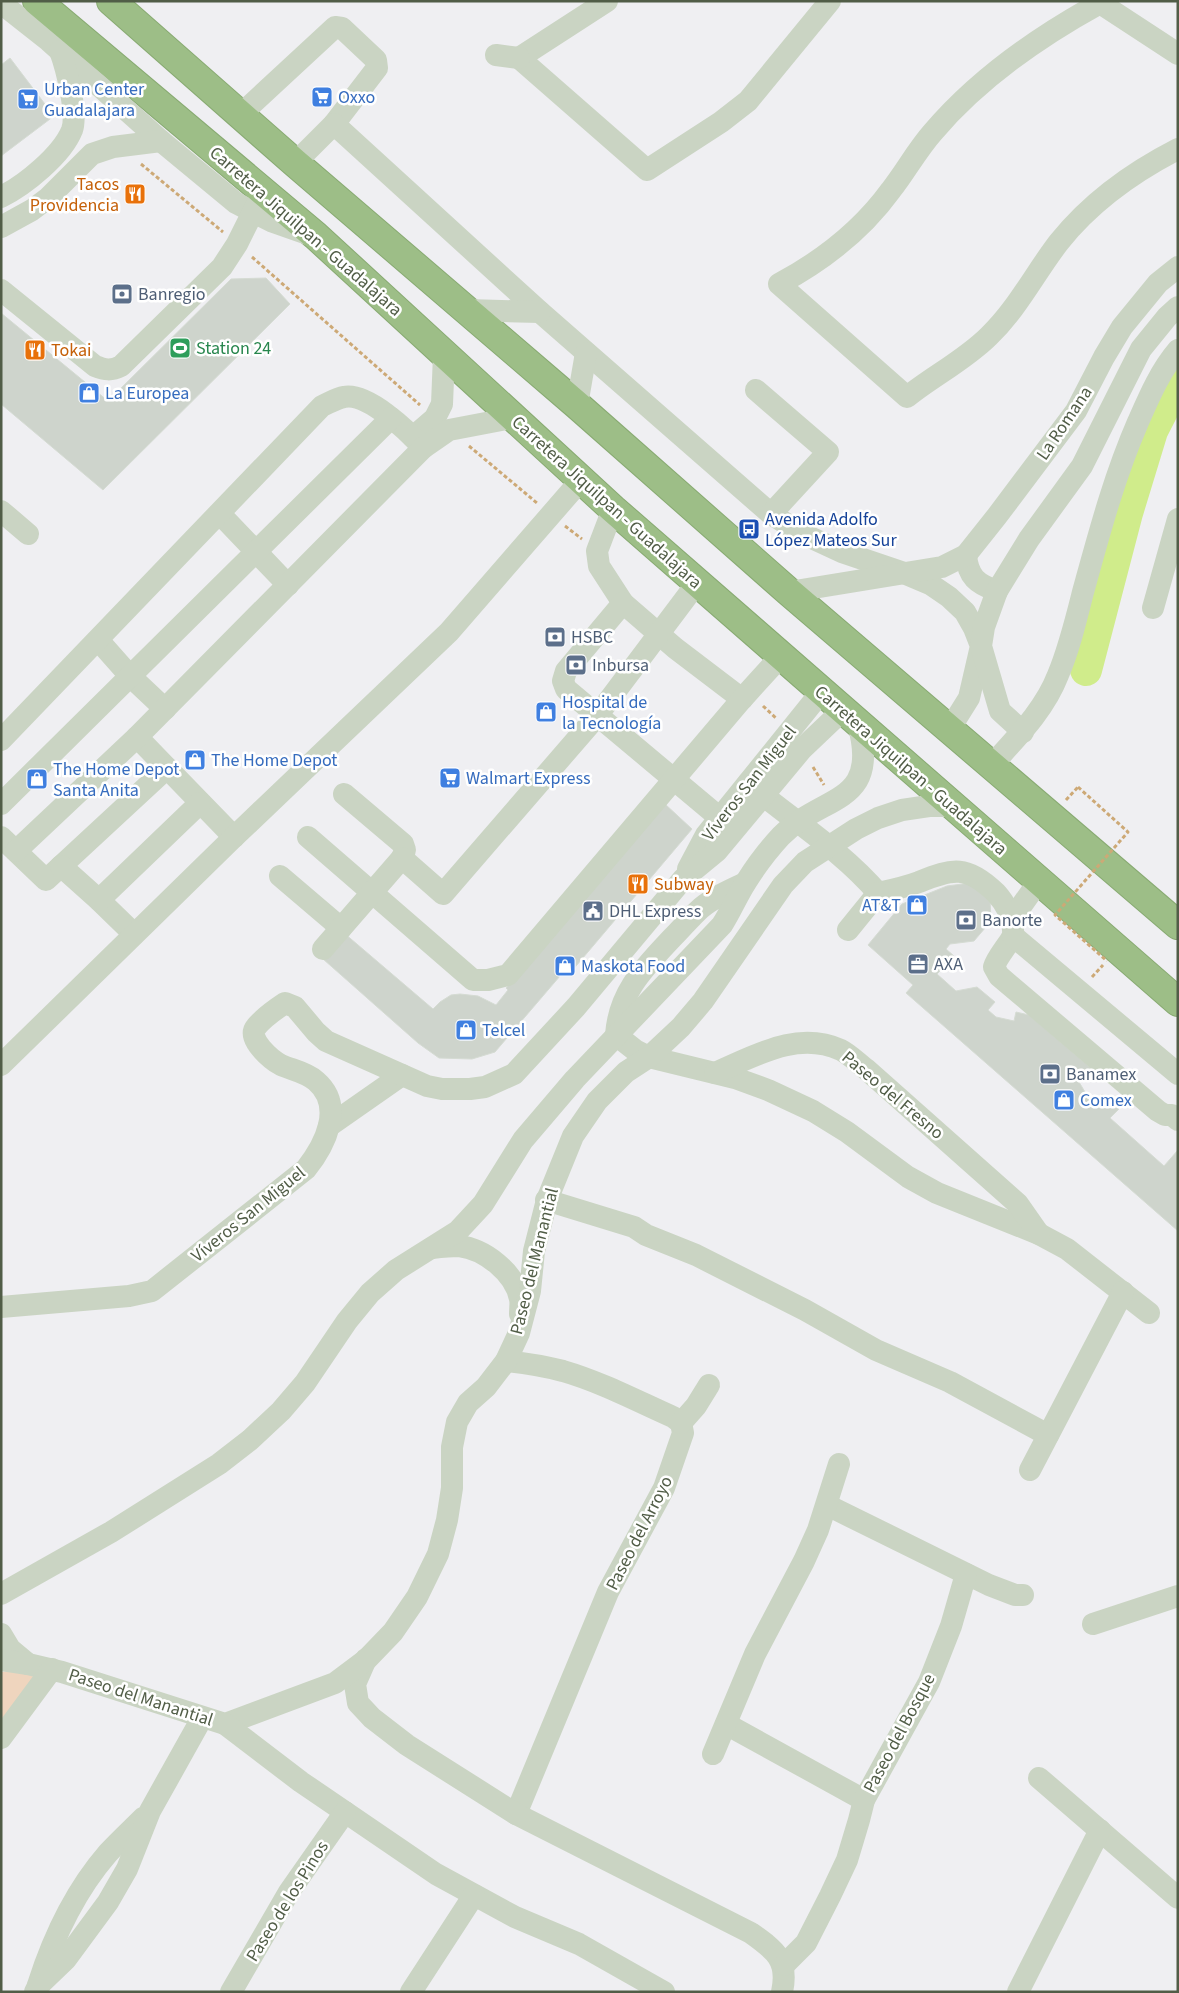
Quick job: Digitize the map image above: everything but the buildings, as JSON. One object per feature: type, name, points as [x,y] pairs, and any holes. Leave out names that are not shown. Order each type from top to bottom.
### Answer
[{"type":"highway","name":"Carretera Jiquilpan - Guadalajara","points":[[37,1],[258,202],[316,236],[613,509],[1178,1002]]},
{"type":"highway","points":[[111,1],[295,163],[577,405],[789,592],[1178,925]]},
{"type":"street","points":[[519,58],[607,1]]},
{"type":"street","points":[[496,55],[519,58],[646,178],[748,101],[830,1]]},
{"type":"street","points":[[1178,54],[1099,2],[1056,27],[1003,65],[933,132],[891,191],[869,216],[826,255],[805,270],[779,284],[907,397],[969,353],[989,336],[1008,316],[1060,241],[1104,197],[1129,176],[1178,148]]},
{"type":"street","points":[[1,3],[59,50],[161,141],[236,203],[258,202],[237,244],[222,267],[121,366],[112,371],[95,366],[1,290]]},
{"type":"street","points":[[240,115],[335,28],[342,28],[376,60],[377,68],[334,124],[295,163]]},
{"type":"street","points":[[32,210],[9,193],[52,159],[73,129],[72,98],[59,50]]},
{"type":"street","points":[[334,124],[540,312],[771,514],[801,533],[842,552],[930,584],[949,597],[965,612],[974,628],[1000,711],[1023,732]]},
{"type":"street","points":[[1,227],[32,210],[48,198],[92,154],[113,147],[161,141]]},
{"type":"street","name":"La Romana","points":[[789,592],[942,567],[966,555],[1076,411],[1104,357],[1122,328],[1158,283],[1178,267]]},
{"type":"street","name":"La Romana","points":[[949,730],[969,698],[984,627],[997,591],[1029,539],[1082,466],[1141,348],[1178,307]]},
{"type":"street","points":[[467,310],[540,312]]},
{"type":"street","points":[[991,766],[1023,732],[1046,699],[1058,676],[1068,648],[1111,493],[1127,448],[1166,364],[1178,350]]},
{"type":"street","points":[[577,405],[586,352]]},
{"type":"street","points":[[167,768],[46,880],[9,844],[137,737],[288,585],[418,442],[435,418],[442,404],[444,355]]},
{"type":"street","points":[[756,390],[828,452],[771,514]]},
{"type":"street","points":[[1,740],[99,641],[322,406],[344,396],[367,401],[392,418],[418,442]]},
{"type":"street","points":[[4,794],[130,676],[392,418]]},
{"type":"street","points":[[418,442],[449,430],[512,418]]},
{"type":"street","points":[[1,1065],[234,837],[449,632],[581,480]]},
{"type":"street","points":[[613,509],[597,551],[600,566],[623,603],[742,700]]},
{"type":"street","points":[[1,511],[28,534]]},
{"type":"street","points":[[220,514],[288,585]]},
{"type":"street","points":[[1153,608],[1178,519]]},
{"type":"street","points":[[966,555],[967,567],[974,578],[985,587],[997,591]]},
{"type":"street","points":[[402,858],[443,894],[597,716],[702,587]]},
{"type":"street","points":[[623,603],[566,670],[563,681],[566,689],[673,781],[720,818]]},
{"type":"street","points":[[99,641],[130,676],[165,709]]},
{"type":"street","points":[[308,837],[473,980],[488,980],[508,974],[742,700],[782,656]]},
{"type":"street","name":"Víveros San Miguel","points":[[1,1307],[129,1296],[152,1291],[297,1177],[320,1150],[332,1114],[324,1090],[316,1081],[277,1062],[258,1044],[254,1035],[255,1028],[284,1004],[295,1007],[312,1028],[326,1041],[428,1086],[442,1089],[485,1087],[514,1074],[576,1007],[683,879],[717,851],[822,692]]},
{"type":"street","points":[[1,1609],[8,1591],[111,1532],[219,1464],[250,1440],[281,1411],[305,1383],[347,1321],[370,1294],[396,1270],[458,1231],[484,1204],[523,1140],[575,1079],[722,925],[733,909],[745,883],[763,857],[781,836],[797,821],[835,801],[856,782],[861,771],[863,759],[862,737],[851,717]]},
{"type":"street","name":"Víveros San Miguel","points":[[683,879],[706,835],[720,818],[756,790],[802,749],[851,717]]},
{"type":"street","points":[[137,737],[234,837]]},
{"type":"street","points":[[756,790],[828,845],[866,879],[878,893]]},
{"type":"street","points":[[323,949],[402,858],[405,850],[404,844],[344,794]]},
{"type":"street","points":[[99,900],[200,803]]},
{"type":"street","name":"Paseo del Manantial","points":[[1,1660],[52,1669],[225,1724],[334,1682],[367,1659],[392,1632],[417,1597],[438,1554],[447,1520],[452,1488],[452,1447],[457,1422],[468,1403],[486,1387],[506,1361],[519,1333],[530,1291],[534,1251],[546,1200],[573,1136],[597,1101],[626,1072],[648,1057],[681,1027],[703,1001],[792,874],[828,845],[856,828],[902,810],[929,806],[952,806]]},
{"type":"street","points":[[61,866],[134,934]]},
{"type":"street","points":[[848,930],[878,893],[909,885],[940,873],[956,871],[969,873],[987,884],[1003,900],[1012,928],[1178,1074]]},
{"type":"street","points":[[280,876],[341,928]]},
{"type":"street","points":[[1039,881],[997,958],[994,967],[999,976],[1158,1111],[1165,1116],[1176,1114]]},
{"type":"street","name":"Paseo del Fresno","points":[[616,1035],[635,1050],[648,1057],[715,1073],[768,1090],[812,1111],[847,1132],[908,1177],[937,1193],[1039,1234],[1067,1249],[1149,1312]]},
{"type":"street","name":"Paseo del Fresno","points":[[715,1073],[779,1045],[801,1042],[820,1044],[841,1050],[894,1093],[1018,1204],[1039,1234]]},
{"type":"street","points":[[329,1126],[402,1075]]},
{"type":"street","points":[[546,1200],[634,1227],[648,1225],[682,1236],[721,1253],[759,1273],[805,1310],[876,1350],[950,1382],[1048,1435]]},
{"type":"street","points":[[431,1248],[460,1246],[482,1254],[500,1266],[513,1279],[521,1299],[519,1333]]},
{"type":"street","points":[[1030,1470],[1123,1292]]},
{"type":"street","points":[[506,1361],[540,1365],[563,1371],[673,1417],[681,1423],[696,1406],[709,1385]]},
{"type":"street","name":"Paseo del Arroyo","points":[[516,1814],[608,1592],[664,1488],[683,1434],[681,1423]]},
{"type":"street","points":[[713,1754],[755,1654],[804,1561],[827,1505],[839,1464]]},
{"type":"street","points":[[827,1505],[1003,1591],[1014,1595],[1023,1595]]},
{"type":"street","name":"Paseo del Bosque","points":[[784,1965],[806,1943],[847,1860],[864,1800],[929,1682],[954,1618],[966,1574]]},
{"type":"street","points":[[1093,1624],[1178,1596]]},
{"type":"street","points":[[1,1634],[10,1649],[28,1664]]},
{"type":"street","points":[[367,1659],[355,1684],[358,1703],[372,1718],[407,1745],[516,1814],[751,1934],[777,1954],[784,1965],[785,1980],[782,1992]]},
{"type":"street","points":[[1,1738],[52,1669]]},
{"type":"street","points":[[36,1989],[66,1959],[108,1902],[127,1869],[150,1812],[202,1718]]},
{"type":"street","points":[[225,1724],[301,1782],[436,1874],[514,1917],[580,1944],[664,1992]]},
{"type":"street","points":[[726,1724],[864,1800]]},
{"type":"street","points":[[1039,1778],[1178,1898]]},
{"type":"street","name":"Paseo de los Pinos","points":[[231,1992],[289,1892],[344,1812]]},
{"type":"street","points":[[1018,1992],[1100,1830]]},
{"type":"street","points":[[411,1992],[474,1895]]},
{"type":"path","points":[[1078,787],[1128,832],[1055,916],[1107,961]]},
{"type":"shaded area","points":[[27,1669],[42,1676],[1,1728],[1,1672]]},
{"type":"waterway","points":[[1086,670],[1127,513],[1152,431],[1174,388],[1178,384]]},
{"type":"place","name":"Oxxo","points":[[322,97]]},
{"type":"place","name":"Urban Center Guadalajara","points":[[28,99]]},
{"type":"place","name":"Tacos Providencia","points":[[135,194]]},
{"type":"place","name":"Banregio","points":[[122,294]]},
{"type":"place","name":"Station 24","points":[[180,348]]},
{"type":"place","name":"Tokai","points":[[35,350]]},
{"type":"place","name":"La Europea","points":[[89,393]]},
{"type":"place","name":"Avenida Adolfo López Mateos Sur","points":[[749,529]]},
{"type":"place","name":"HSBC","points":[[555,637]]},
{"type":"place","name":"Inbursa","points":[[576,665]]},
{"type":"place","name":"Hospital de la Tecnología","points":[[546,712]]},
{"type":"place","name":"The Home Depot","points":[[195,760]]},
{"type":"place","name":"Walmart Express","points":[[450,778]]},
{"type":"place","name":"The Home Depot Santa Anita","points":[[37,779]]},
{"type":"place","name":"Subway","points":[[638,884]]},
{"type":"place","name":"AT&T","points":[[917,905]]},
{"type":"place","name":"DHL Express","points":[[593,911]]},
{"type":"place","name":"Banorte","points":[[966,920]]},
{"type":"place","name":"AXA","points":[[918,964]]},
{"type":"place","name":"Maskota Food","points":[[565,966]]},
{"type":"place","name":"Telcel","points":[[466,1030]]},
{"type":"place","name":"Banamex","points":[[1050,1074]]},
{"type":"place","name":"Comex","points":[[1064,1100]]}]
